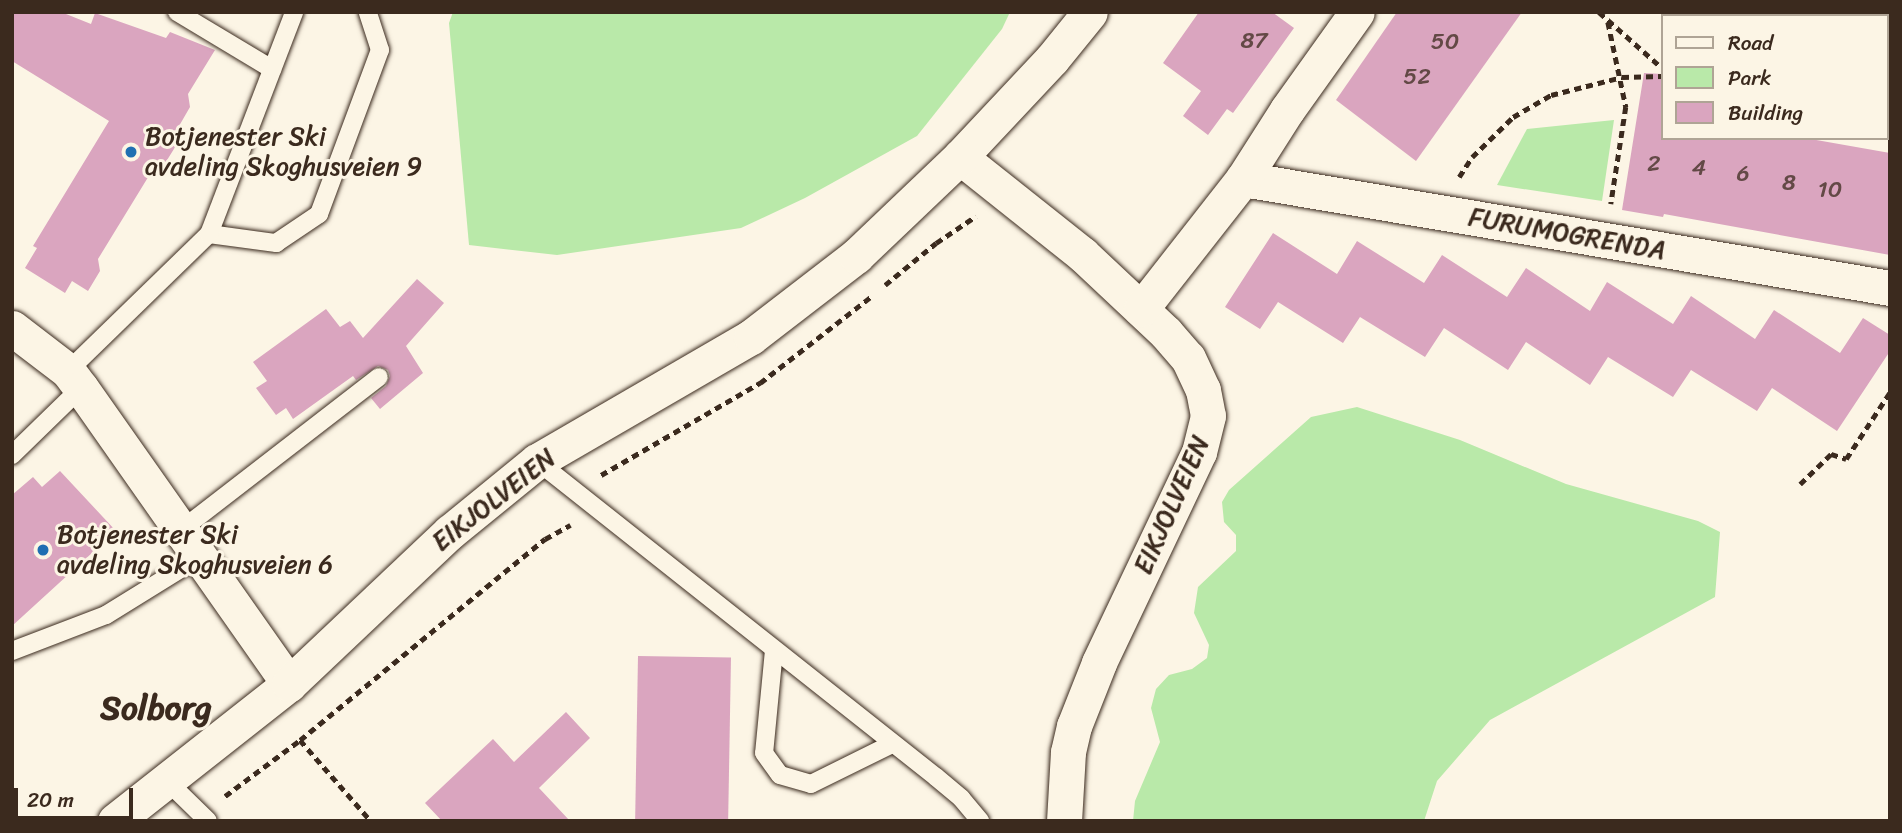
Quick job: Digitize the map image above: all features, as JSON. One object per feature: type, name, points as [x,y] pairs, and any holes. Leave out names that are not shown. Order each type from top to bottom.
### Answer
[{"type":"street","name":"EIKJOLVEIEN","points":[[115,821],[289,684],[450,532],[537,461],[751,337],[856,256],[960,157],[1052,59],[1090,12]]},
{"type":"street","points":[[1141,309],[1243,179],[1287,110],[1357,12]]},
{"type":"street","name":"EIKJOLVEIEN","points":[[960,157],[1082,254],[1188,358],[1203,390],[1208,416],[1206,434],[1085,697],[1068,752],[1064,821]]},
{"type":"street","name":"FURUMOGRENDA","points":[[1243,179],[1890,288]]},
{"type":"street","points":[[12,328],[75,380],[289,684]]},
{"type":"lane","points":[[177,12],[272,69]]},
{"type":"lane","points":[[12,455],[75,380],[209,234],[294,12]]},
{"type":"lane","points":[[209,234],[276,243],[319,214],[380,50],[368,12]]},
{"type":"lane","points":[[12,651],[106,615],[379,377]]},
{"type":"lane","points":[[537,461],[595,510],[961,798],[980,821]]},
{"type":"lane","points":[[774,650],[764,753],[780,775],[811,784],[892,744]]},
{"type":"lane","points":[[167,781],[205,817]]},
{"type":"path","points":[[1599,12],[1660,66]]},
{"type":"path","points":[[1605,240],[1626,107],[1622,77],[1608,22]]},
{"type":"path","points":[[1446,213],[1451,188],[1472,157],[1513,117],[1551,94],[1622,77],[1660,76]]},
{"type":"path","points":[[1800,484],[1831,454],[1846,459],[1890,391]]},
{"type":"path","points":[[205,817],[545,539],[595,510]]},
{"type":"path","points":[[300,740],[370,821]]},
{"type":"green space","points":[[453,12],[1010,12],[1002,29],[917,136],[805,198],[741,228],[557,255],[469,245],[449,23]]},
{"type":"green space","points":[[1614,120],[1602,201],[1497,185],[1527,129]]},
{"type":"green space","points":[[1357,407],[1460,440],[1566,484],[1698,521],[1720,532],[1715,597],[1490,720],[1437,781],[1424,821],[1133,821],[1135,801],[1160,742],[1151,708],[1156,689],[1169,675],[1192,669],[1207,658],[1209,645],[1194,613],[1198,587],[1236,551],[1236,535],[1224,522],[1222,502],[1229,490],[1311,417]]},
{"type":"water","points":[[1841,12],[1890,12],[1890,66],[1888,14]]},
{"type":"building","name":"Botjenester Ski avdeling Skoghusveien 9","points":[[12,12],[61,12],[91,24],[95,13],[166,38],[170,32],[215,50],[188,94],[190,107],[175,133],[177,144],[164,165],[158,161],[98,259],[100,271],[88,291],[72,281],[65,293],[25,268],[37,248],[33,246],[109,121],[12,61]]},
{"type":"building","points":[[1199,12],[1272,12],[1294,28],[1233,113],[1227,109],[1208,135],[1183,116],[1201,91],[1163,63]]},
{"type":"building","points":[[1397,12],[1522,12],[1416,161],[1336,100]]},
{"type":"building","points":[[1644,73],[1660,74],[1660,140],[1816,140],[1890,153],[1890,255],[1664,214],[1663,217],[1622,210]]},
{"type":"building","points":[[1273,233],[1337,274],[1357,241],[1424,283],[1442,255],[1507,297],[1526,268],[1590,311],[1607,282],[1673,324],[1691,296],[1755,339],[1774,310],[1840,353],[1863,318],[1890,335],[1890,351],[1837,431],[1772,388],[1757,411],[1691,370],[1673,397],[1608,357],[1590,385],[1526,342],[1508,370],[1444,328],[1425,357],[1360,317],[1343,343],[1278,302],[1260,329],[1225,307]]},
{"type":"building","points":[[417,279],[444,303],[406,346],[423,373],[380,409],[371,398],[386,386],[390,376],[388,370],[378,366],[356,380],[353,376],[293,419],[286,408],[276,415],[256,388],[267,381],[253,362],[326,309],[340,327],[350,321],[363,338]]},
{"type":"building","name":"Botjenester Ski avdeling Skoghusveien 6","points":[[60,471],[116,531],[12,626],[12,495],[33,477],[42,487]]},
{"type":"building","points":[[638,656],[731,658],[728,821],[635,821]]},
{"type":"building","points":[[566,712],[590,738],[539,788],[570,821],[442,821],[425,803],[493,739],[514,762]]},
{"type":"place","name":"Botjenester Ski avdeling Skoghusveien 9","points":[[131,152]]},
{"type":"place","name":"Botjenester Ski avdeling Skoghusveien 6","points":[[43,550]]},
{"type":"district","name":"Solborg","points":[[156,709]]}]
